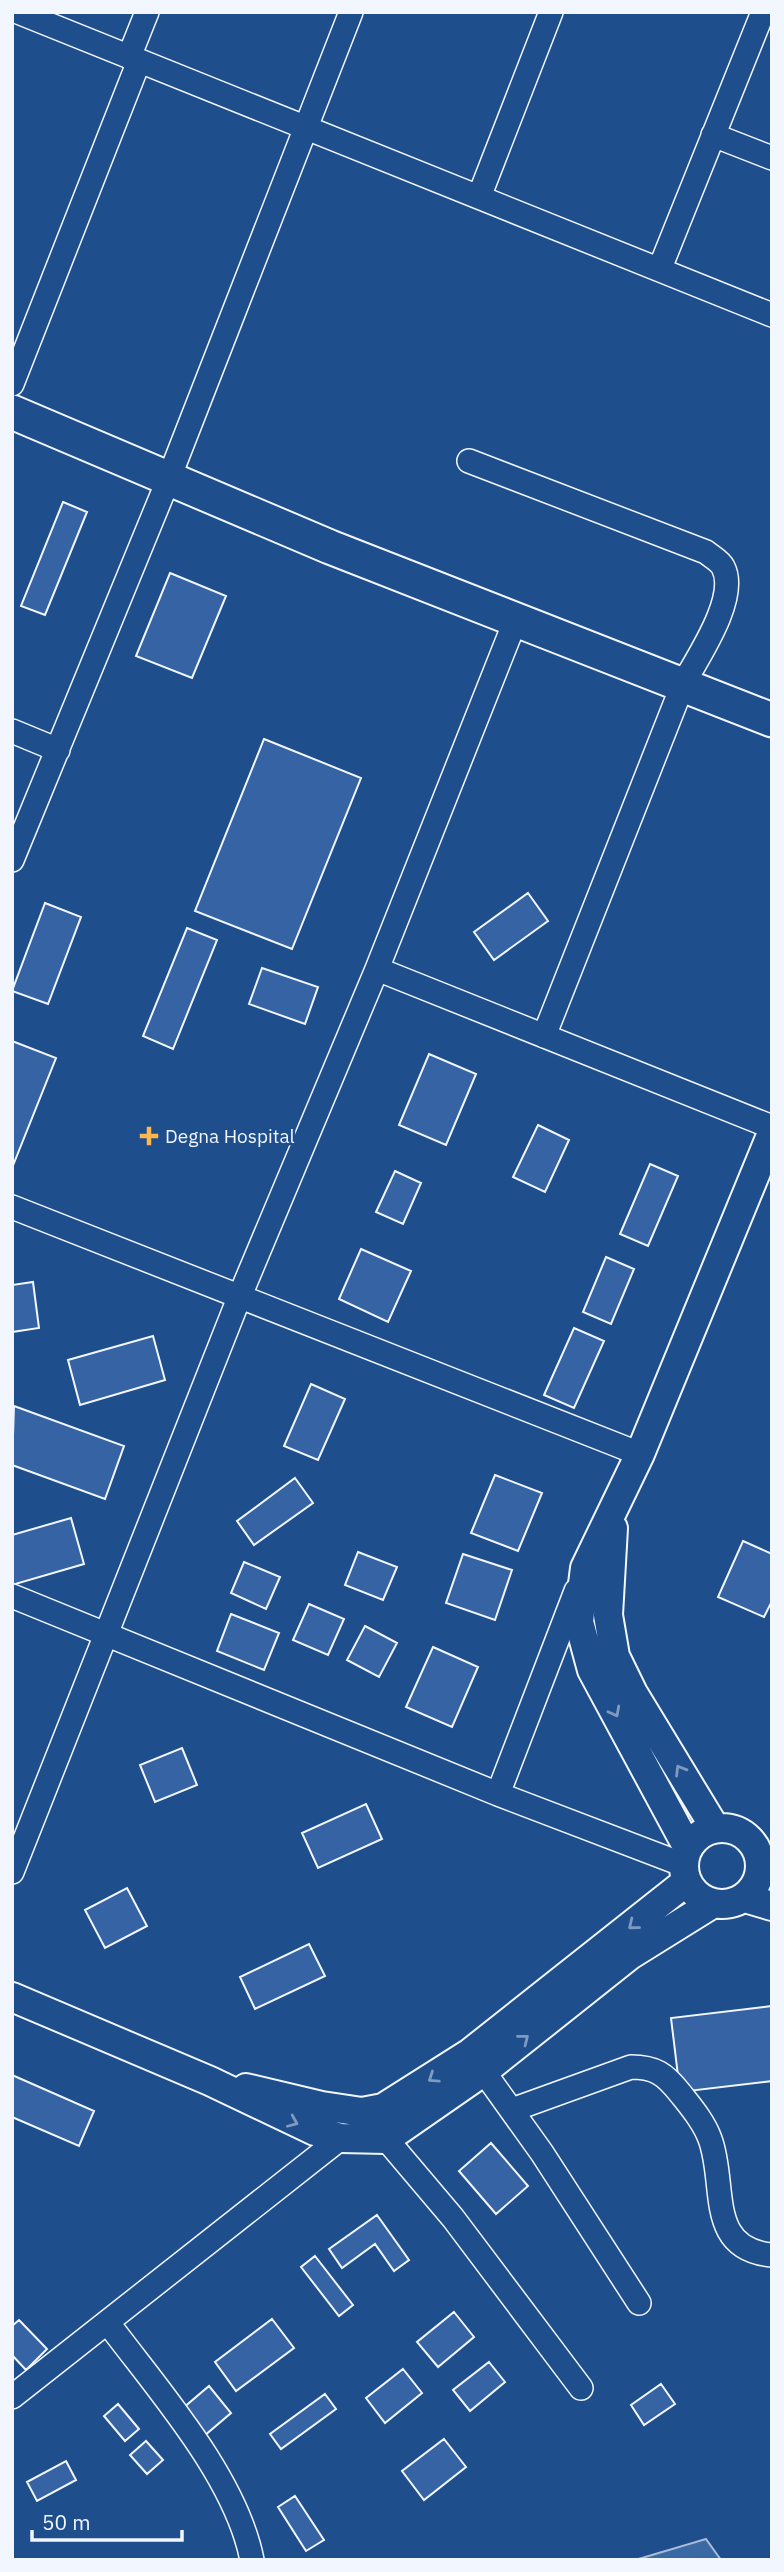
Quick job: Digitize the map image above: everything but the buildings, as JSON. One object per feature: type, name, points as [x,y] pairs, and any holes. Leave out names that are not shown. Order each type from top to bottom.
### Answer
[{"type":"highway","points":[[12,412],[330,547],[772,720]]},
{"type":"main road","points":[[12,1997],[210,2081],[256,2106],[315,2131],[341,2138],[386,2139],[477,2062],[686,1865],[699,1835],[715,1828],[733,1829],[748,1837],[765,1854],[756,1884],[745,1898],[729,1905],[712,1904],[696,1895],[686,1865],[604,1663],[579,1622],[585,1568],[615,1511],[640,1454],[772,1133]]},
{"type":"main road","points":[[615,1511],[607,1586],[608,1615],[604,1663],[633,1693],[715,1828]]},
{"type":"main road","points":[[745,1898],[772,1906]]},
{"type":"main road","points":[[210,2081],[322,2106],[362,2112],[383,2108],[477,2062],[630,1955],[712,1904]]},
{"type":"street","points":[[18,12],[772,315]]},
{"type":"street","points":[[12,384],[134,59],[147,12]]},
{"type":"street","points":[[12,860],[169,478],[351,12]]},
{"type":"street","points":[[479,197],[551,12]]},
{"type":"street","points":[[660,268],[762,12]]},
{"type":"street","points":[[713,135],[772,158]]},
{"type":"street","points":[[469,461],[706,552],[722,564],[727,593],[711,634],[683,684],[544,1036]]},
{"type":"street","points":[[12,1871],[239,1298],[377,969],[516,619]]},
{"type":"street","points":[[12,731],[58,750]]},
{"type":"street","points":[[377,969],[772,1127]]},
{"type":"street","points":[[12,1207],[239,1298],[450,1377],[640,1454]]},
{"type":"street","points":[[498,1794],[585,1568]]},
{"type":"street","points":[[12,1596],[498,1794],[686,1865]]},
{"type":"street","points":[[477,2062],[512,2110],[639,2303]]},
{"type":"street","points":[[512,2110],[631,2067],[648,2067],[662,2072],[696,2113],[710,2138],[722,2214],[729,2234],[752,2253],[772,2255]]},
{"type":"street","points":[[362,2112],[460,2228],[581,2388]]},
{"type":"street","points":[[17,2388],[108,2323],[341,2138]]},
{"type":"street","points":[[108,2323],[178,2416],[227,2491],[245,2528],[252,2560]]},
{"type":"water","points":[[706,2539],[721,2560],[635,2560]]},
{"type":"place","name":"Degna Hospital","points":[[149,1136]]}]
